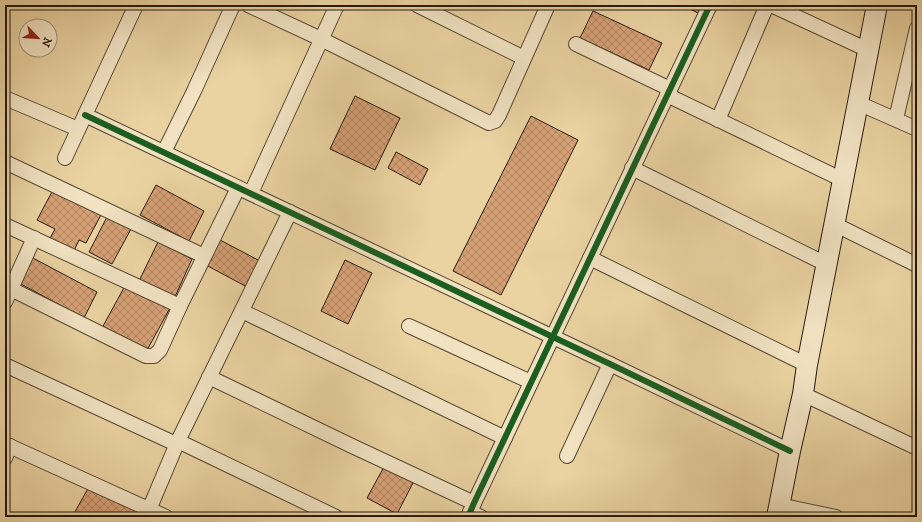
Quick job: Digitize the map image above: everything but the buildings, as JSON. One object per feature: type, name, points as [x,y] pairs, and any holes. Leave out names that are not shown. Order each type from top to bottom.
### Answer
[{"type":"street","points":[[65,158],[136,5]]},
{"type":"street","points":[[164,152],[194,91],[233,5]]},
{"type":"street","points":[[248,5],[321,39],[489,122],[495,121],[499,115],[548,5]]},
{"type":"street","points":[[11,289],[146,356],[154,356],[160,350],[204,256],[245,190],[337,5]]},
{"type":"street","points":[[418,5],[524,58]]},
{"type":"street","points":[[209,377],[345,443],[473,512],[531,382],[710,5]]},
{"type":"street","points":[[718,120],[767,5]]},
{"type":"street","points":[[771,5],[868,50]]},
{"type":"street","points":[[836,517],[778,511],[877,5]]},
{"type":"street","points":[[896,119],[917,28]]},
{"type":"street","points":[[576,44],[718,120],[843,180]]},
{"type":"street","points":[[5,98],[78,129]]},
{"type":"street","points":[[858,103],[917,129]]},
{"type":"street","points":[[85,115],[790,450]]},
{"type":"street","points":[[5,162],[204,256]]},
{"type":"street","points":[[632,168],[826,264]]},
{"type":"street","points":[[148,513],[177,443],[290,212]]},
{"type":"street","points":[[834,224],[917,265]]},
{"type":"street","points":[[5,225],[180,306]]},
{"type":"street","points":[[5,302],[34,238]]},
{"type":"street","points":[[590,258],[807,365]]},
{"type":"street","points":[[242,311],[505,438]]},
{"type":"street","points":[[410,326],[531,382]]},
{"type":"street","points":[[567,456],[610,364]]},
{"type":"street","points":[[5,365],[336,517]]},
{"type":"street","points":[[802,394],[917,448]]},
{"type":"street","points":[[7,449],[148,513],[166,517]]},
{"type":"cycle path","points":[[468,517],[710,5]]},
{"type":"cycle path","points":[[85,115],[790,451]]}]
